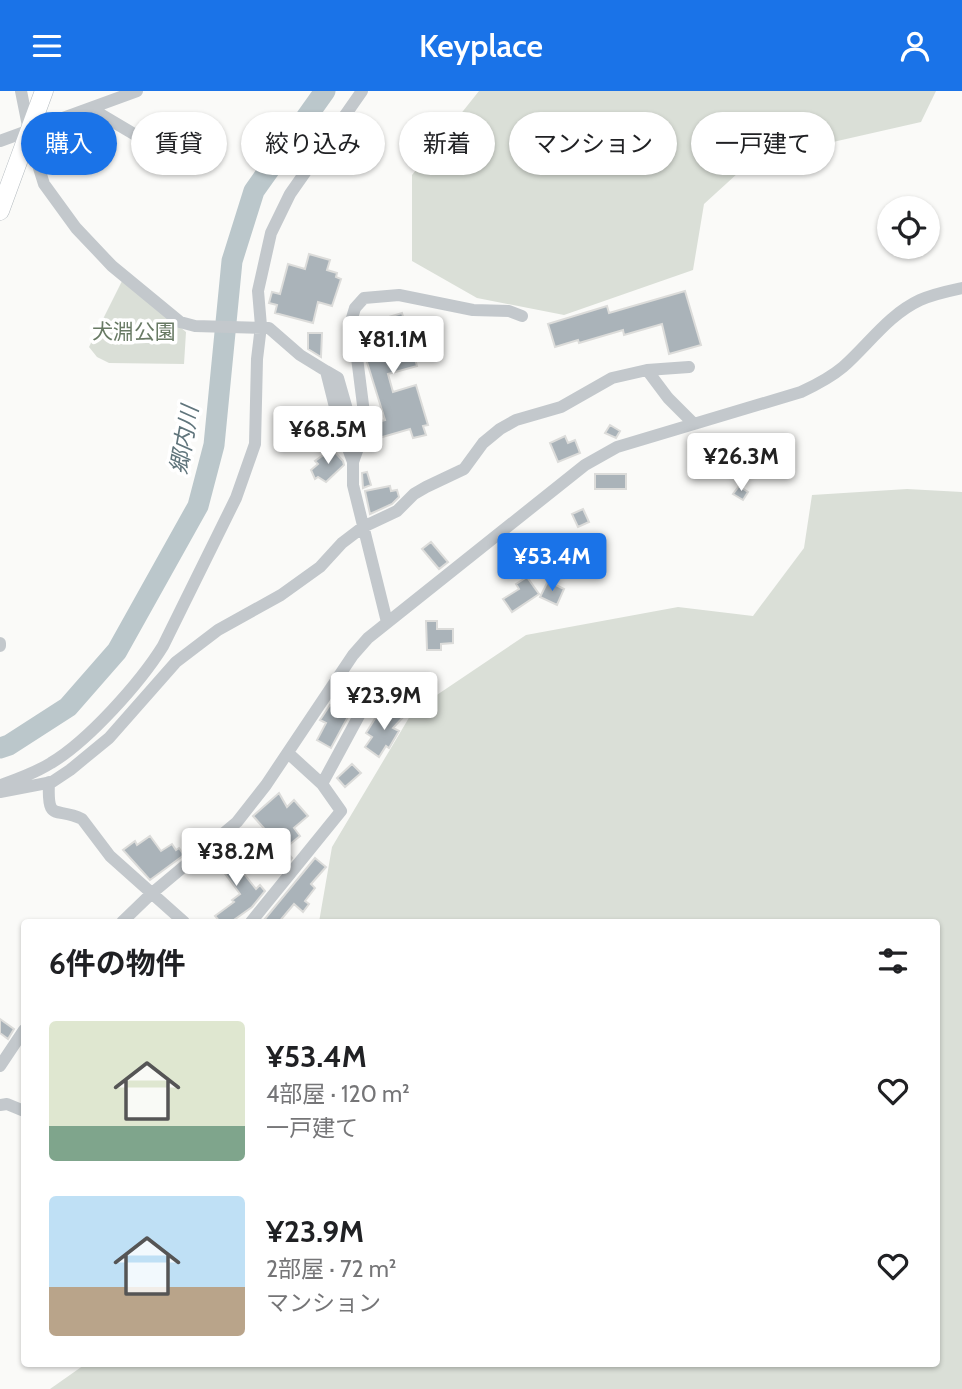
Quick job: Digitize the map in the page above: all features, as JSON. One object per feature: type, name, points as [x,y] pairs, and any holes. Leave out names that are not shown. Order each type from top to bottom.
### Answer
[{"type":"main road","points":[[37,112],[44,91]]},
{"type":"main road","points":[[0,212],[21,155]]},
{"type":"street","points":[[21,91],[26,112]]},
{"type":"street","points":[[80,112],[137,91]]},
{"type":"street","points":[[0,786],[50,764],[86,737],[150,666],[163,646],[236,498],[249,465],[257,426],[258,291],[271,233],[290,194],[362,91]]},
{"type":"street","points":[[90,108],[131,132]]},
{"type":"street","points":[[0,141],[21,134]]},
{"type":"street","points":[[42,175],[44,184],[70,221],[112,266],[180,322],[195,326],[269,328],[300,355],[338,378],[358,448],[353,462],[353,485],[387,622]]},
{"type":"street","points":[[125,919],[237,822],[288,753],[353,655],[368,638],[592,460],[617,447],[801,392],[827,379],[884,324],[903,310],[920,300],[962,288]]},
{"type":"street","points":[[349,418],[364,413],[352,318],[355,308],[365,298],[399,295],[473,310],[509,311],[522,316]]},
{"type":"street","points":[[0,792],[49,782],[70,770],[109,738],[176,662],[218,630],[281,594],[320,567],[342,543],[363,527],[397,511],[414,494],[426,487],[464,469],[484,443],[516,420],[561,407],[612,378],[647,370],[689,367]]},
{"type":"street","points":[[647,370],[668,398],[694,424]]},
{"type":"street","points":[[326,371],[340,427],[353,462]]},
{"type":"street","points":[[322,785],[361,712],[358,705],[331,688]]},
{"type":"street","points":[[253,919],[341,811],[322,785],[288,753]]},
{"type":"street","points":[[49,782],[50,808],[62,815],[82,819],[110,856],[180,919]]},
{"type":"street","points":[[0,1066],[21,1034]]},
{"type":"street","points":[[0,1105],[7,1104],[21,1110]]},
{"type":"green space","points":[[479,91],[936,91],[921,122],[835,142],[835,112],[691,112],[691,175],[736,175],[704,204],[693,270],[564,315],[477,298],[412,261],[412,175],[495,175],[495,112],[462,112]]},
{"type":"green space","name":"犬淵公園","points":[[123,279],[186,332],[184,364],[109,363],[97,357],[89,347]]},
{"type":"green space","points":[[907,489],[962,492],[962,1389],[50,1389],[81,1367],[940,1367],[940,919],[320,919],[332,847],[413,711],[526,635],[678,607],[753,616],[804,548],[812,495]]},
{"type":"building","points":[[309,254],[330,260],[327,270],[337,273],[336,277],[341,279],[332,306],[318,302],[313,323],[275,313],[277,305],[269,303],[272,292],[280,294],[288,264],[305,269]]},
{"type":"building","points":[[685,291],[701,345],[669,354],[662,324],[624,335],[623,330],[555,347],[548,324],[607,306],[609,313]]},
{"type":"building","points":[[402,313],[417,366],[388,374],[393,392],[416,385],[428,425],[423,426],[426,435],[413,438],[410,429],[379,438],[374,423],[385,420],[366,359],[362,325]]},
{"type":"building","points":[[308,333],[322,333],[321,357],[308,349]]},
{"type":"building","points":[[610,425],[620,431],[616,438],[605,433]]},
{"type":"building","points":[[565,436],[568,443],[575,440],[580,453],[558,462],[550,443]]},
{"type":"building","points":[[332,449],[344,465],[326,482],[318,477],[315,479],[311,470],[318,464],[315,461]]},
{"type":"building","points":[[367,472],[371,485],[363,488],[362,473]]},
{"type":"building","points":[[595,474],[626,474],[626,489],[595,489]]},
{"type":"building","points":[[390,486],[391,491],[397,490],[399,497],[392,504],[370,514],[365,491]]},
{"type":"building","points":[[739,486],[748,492],[743,500],[733,494]]},
{"type":"building","points":[[583,509],[589,522],[578,527],[572,514]]},
{"type":"building","points":[[431,542],[448,562],[439,569],[422,549]]},
{"type":"building","points":[[527,577],[539,594],[512,612],[503,599],[519,589],[516,584]]},
{"type":"building","points":[[548,581],[564,589],[557,605],[540,597]]},
{"type":"building","points":[[426,621],[437,621],[437,629],[453,629],[453,643],[441,644],[441,650],[427,650]]},
{"type":"building","points":[[330,705],[349,715],[331,748],[317,740],[326,723],[320,720]]},
{"type":"building","points":[[398,707],[406,714],[393,728],[399,731],[389,748],[386,746],[379,757],[365,747],[372,737],[366,733],[376,717],[384,722]]},
{"type":"building","points":[[352,764],[361,773],[345,787],[337,778]]},
{"type":"building","points":[[279,793],[287,807],[294,800],[308,816],[294,828],[300,836],[284,849],[292,858],[282,870],[257,844],[269,834],[253,816]]},
{"type":"building","points":[[150,836],[161,851],[172,844],[184,855],[150,880],[123,850],[135,841],[137,845]]},
{"type":"building","points":[[222,846],[256,889],[260,885],[265,891],[252,907],[235,919],[218,919],[215,916],[240,894],[211,855]]},
{"type":"building","points":[[315,858],[326,867],[311,884],[315,888],[305,901],[309,904],[303,912],[294,904],[282,919],[265,919]]},
{"type":"building","points":[[0,1019],[14,1029],[8,1039],[0,1033]]},
{"type":"waterway","name":"郷内川","points":[[0,748],[68,707],[117,651],[198,506],[214,445],[232,261],[254,191],[325,91]]}]
